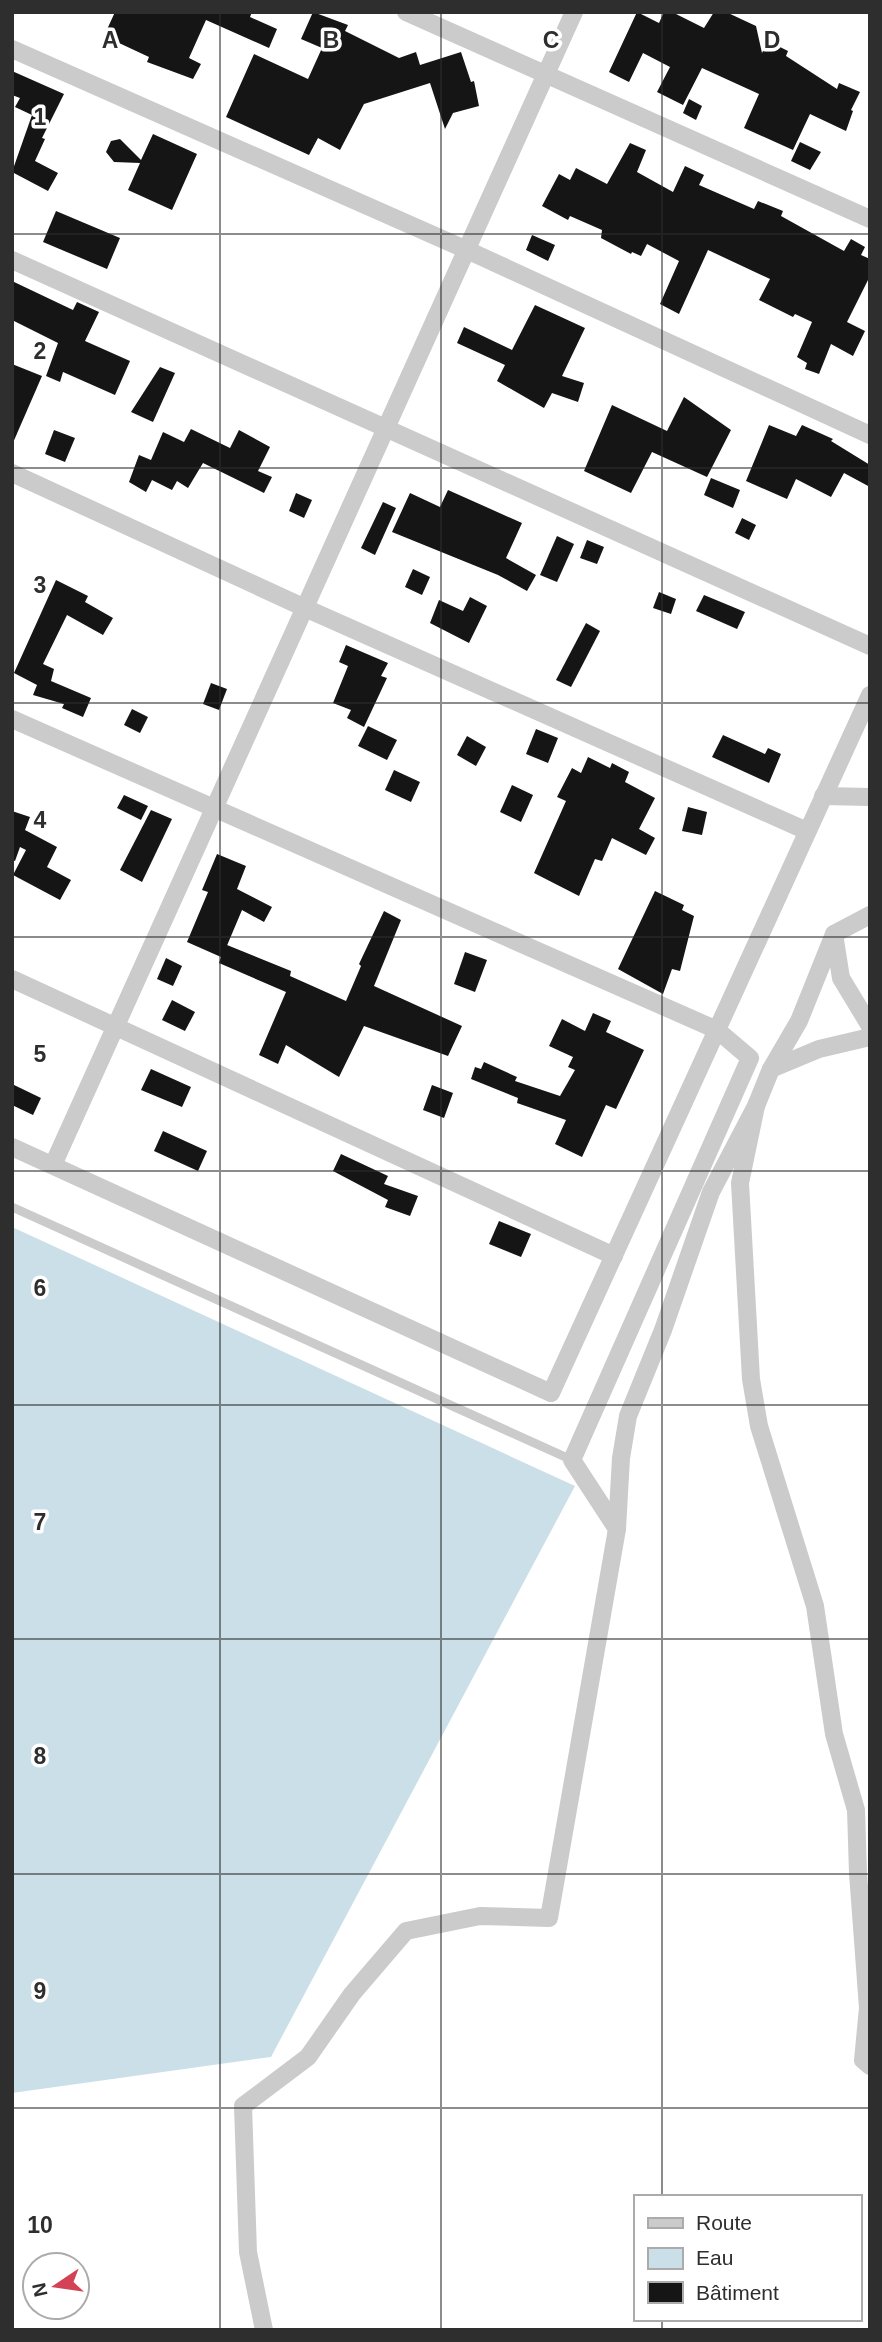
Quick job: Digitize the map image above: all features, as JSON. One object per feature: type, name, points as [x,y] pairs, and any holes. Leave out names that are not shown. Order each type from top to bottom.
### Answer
[{"type":"street","points":[[406,12],[870,219]]},
{"type":"street","points":[[53,1165],[574,12]]},
{"type":"street","points":[[12,49],[467,250],[870,435]]},
{"type":"street","points":[[12,260],[870,646]]},
{"type":"street","points":[[12,473],[305,608],[807,831]]},
{"type":"street","points":[[12,1147],[551,1392],[870,695]]},
{"type":"street","points":[[12,719],[716,1030],[750,1058],[572,1461],[618,1529]]},
{"type":"street","points":[[823,796],[870,797]]},
{"type":"street","points":[[264,2330],[248,2252],[243,2106],[308,2057],[352,1994],[406,1931],[480,1916],[550,1918],[618,1529],[621,1458],[628,1416],[663,1330],[711,1192],[756,1106],[771,1069],[799,1021],[834,934],[870,915]]},
{"type":"street","points":[[834,934],[841,978],[870,1026]]},
{"type":"street","points":[[12,979],[117,1025],[614,1256]]},
{"type":"street","points":[[771,1069],[819,1049],[870,1037]]},
{"type":"street","points":[[756,1106],[740,1183],[751,1379],[759,1426],[815,1606],[834,1734],[856,1810],[868,2008],[863,2060],[870,2066]]},
{"type":"lane","points":[[12,1207],[572,1461]]},
{"type":"water","points":[[12,1227],[575,1486],[271,2057],[12,2093]]},
{"type":"building","points":[[115,12],[252,12],[250,17],[277,29],[269,48],[206,20],[189,58],[201,64],[193,79],[147,62],[149,57],[104,36]]},
{"type":"building","points":[[313,12],[348,25],[345,31],[399,58],[416,52],[420,65],[461,52],[471,82],[474,81],[479,106],[453,113],[445,129],[430,83],[364,104],[340,150],[318,138],[309,155],[226,117],[254,54],[308,79],[322,48],[301,39]]},
{"type":"building","points":[[637,12],[659,23],[664,12],[672,12],[704,28],[714,12],[726,12],[756,26],[762,53],[768,41],[788,51],[786,56],[837,89],[839,83],[860,92],[851,110],[853,111],[846,131],[810,114],[793,150],[744,128],[759,94],[702,68],[683,105],[657,92],[670,67],[643,53],[629,82],[609,72]]},
{"type":"building","points":[[12,71],[64,94],[42,138],[45,139],[35,161],[58,173],[48,191],[12,172],[32,115],[15,107],[20,98],[12,95]]},
{"type":"building","points":[[689,99],[702,106],[696,120],[683,113]]},
{"type":"building","points":[[153,134],[197,154],[172,210],[128,190],[140,163],[114,162],[106,152],[111,141],[120,139],[141,160]]},
{"type":"building","points":[[800,142],[821,152],[810,170],[791,161]]},
{"type":"building","points":[[630,143],[646,150],[637,172],[673,192],[685,166],[704,175],[699,185],[754,209],[758,201],[783,211],[781,216],[844,251],[851,239],[865,247],[861,255],[870,259],[870,276],[847,322],[865,331],[853,356],[831,344],[819,374],[805,369],[807,363],[797,357],[812,322],[795,314],[793,317],[759,300],[770,279],[708,250],[679,314],[660,304],[679,261],[647,244],[641,256],[632,252],[631,254],[601,238],[602,230],[570,216],[568,220],[542,206],[559,174],[570,180],[576,168],[607,184]]},
{"type":"building","points":[[56,211],[120,238],[107,269],[43,242]]},
{"type":"building","points":[[532,235],[555,245],[548,261],[526,250]]},
{"type":"building","points":[[12,281],[73,310],[77,302],[99,312],[85,341],[130,361],[115,395],[63,372],[60,382],[46,376],[58,343],[12,320]]},
{"type":"building","points":[[535,305],[585,328],[562,376],[584,383],[578,402],[552,393],[544,408],[497,381],[505,365],[457,343],[464,327],[512,350]]},
{"type":"building","points":[[12,364],[42,376],[12,445]]},
{"type":"building","points":[[160,367],[175,373],[153,422],[131,412]]},
{"type":"building","points":[[684,397],[731,430],[707,477],[652,452],[631,493],[584,471],[612,405],[667,431]]},
{"type":"building","points":[[769,425],[796,436],[802,425],[833,439],[831,441],[870,465],[870,487],[844,473],[831,497],[796,479],[787,499],[746,481]]},
{"type":"building","points":[[191,429],[230,448],[239,430],[270,447],[258,471],[272,477],[264,493],[203,463],[188,488],[177,481],[172,490],[152,480],[146,492],[129,482],[139,455],[151,460],[163,432],[184,442]]},
{"type":"building","points":[[54,430],[75,438],[65,462],[45,454]]},
{"type":"building","points":[[711,478],[740,490],[733,508],[704,495]]},
{"type":"building","points":[[448,490],[522,523],[506,558],[536,575],[527,591],[498,575],[392,532],[410,493],[440,507]]},
{"type":"building","points":[[296,493],[312,500],[304,518],[289,511]]},
{"type":"building","points":[[383,502],[396,508],[375,555],[361,548]]},
{"type":"building","points":[[742,518],[756,525],[749,540],[735,533]]},
{"type":"building","points":[[557,536],[574,544],[557,582],[540,575]]},
{"type":"building","points":[[587,540],[604,547],[597,564],[580,558]]},
{"type":"building","points":[[413,569],[430,577],[422,595],[405,587]]},
{"type":"building","points":[[56,580],[88,596],[85,602],[113,618],[103,635],[67,615],[43,664],[54,669],[51,681],[91,698],[83,717],[62,708],[64,704],[33,695],[37,685],[14,673]]},
{"type":"building","points":[[659,592],[676,599],[671,614],[653,608]]},
{"type":"building","points":[[704,595],[745,612],[737,629],[696,611]]},
{"type":"building","points":[[470,597],[487,606],[469,643],[430,623],[439,600],[463,611]]},
{"type":"building","points":[[586,623],[600,631],[571,687],[556,680]]},
{"type":"building","points":[[346,645],[388,663],[381,676],[387,678],[364,727],[347,718],[351,710],[333,703],[348,666],[339,662]]},
{"type":"building","points":[[211,683],[227,689],[219,710],[203,704]]},
{"type":"building","points":[[132,709],[148,717],[140,733],[124,725]]},
{"type":"building","points":[[368,726],[397,740],[387,760],[358,746]]},
{"type":"building","points":[[536,729],[558,738],[548,763],[526,754]]},
{"type":"building","points":[[723,735],[765,754],[768,748],[781,754],[769,783],[712,757]]},
{"type":"building","points":[[467,736],[486,747],[476,766],[457,755]]},
{"type":"building","points":[[588,757],[610,768],[612,763],[629,772],[625,782],[655,798],[639,829],[655,838],[646,855],[612,838],[602,861],[595,859],[579,896],[534,873],[566,801],[557,797],[572,768],[581,773]]},
{"type":"building","points":[[394,770],[420,782],[411,802],[385,790]]},
{"type":"building","points":[[512,785],[533,795],[521,822],[500,812]]},
{"type":"building","points":[[124,795],[148,806],[141,820],[117,808]]},
{"type":"building","points":[[688,807],[707,812],[702,835],[682,831]]},
{"type":"building","points":[[151,810],[172,819],[142,882],[120,870]]},
{"type":"building","points":[[12,811],[30,817],[25,830],[57,847],[47,867],[71,880],[60,900],[13,875],[26,850],[20,847],[15,861],[12,860]]},
{"type":"building","points":[[217,854],[246,866],[237,889],[272,907],[264,922],[242,910],[227,945],[291,971],[290,976],[346,1001],[361,966],[359,964],[384,911],[401,920],[374,986],[462,1026],[448,1056],[364,1026],[339,1077],[286,1045],[278,1064],[259,1055],[286,992],[219,963],[221,957],[187,942],[208,892],[202,890]]},
{"type":"building","points":[[655,891],[684,905],[682,910],[694,916],[680,971],[672,969],[663,994],[618,969]]},
{"type":"building","points":[[465,952],[487,960],[475,992],[454,984]]},
{"type":"building","points":[[166,958],[182,966],[173,986],[157,979]]},
{"type":"building","points":[[172,1000],[195,1012],[185,1031],[162,1020]]},
{"type":"building","points":[[593,1013],[611,1021],[606,1032],[644,1050],[616,1109],[606,1105],[582,1157],[555,1144],[566,1120],[517,1103],[518,1098],[471,1079],[475,1067],[481,1069],[484,1062],[517,1077],[515,1081],[560,1096],[575,1070],[568,1067],[573,1057],[549,1046],[562,1019],[585,1031]]},
{"type":"building","points":[[151,1069],[191,1087],[182,1107],[141,1090]]},
{"type":"building","points":[[12,1084],[41,1098],[33,1115],[12,1105]]},
{"type":"building","points":[[432,1085],[453,1093],[444,1118],[423,1110]]},
{"type":"building","points":[[163,1131],[207,1151],[198,1171],[154,1151]]},
{"type":"building","points":[[341,1154],[388,1176],[384,1184],[418,1196],[410,1216],[385,1207],[388,1200],[333,1171]]},
{"type":"building","points":[[499,1221],[531,1234],[521,1257],[489,1244]]}]
